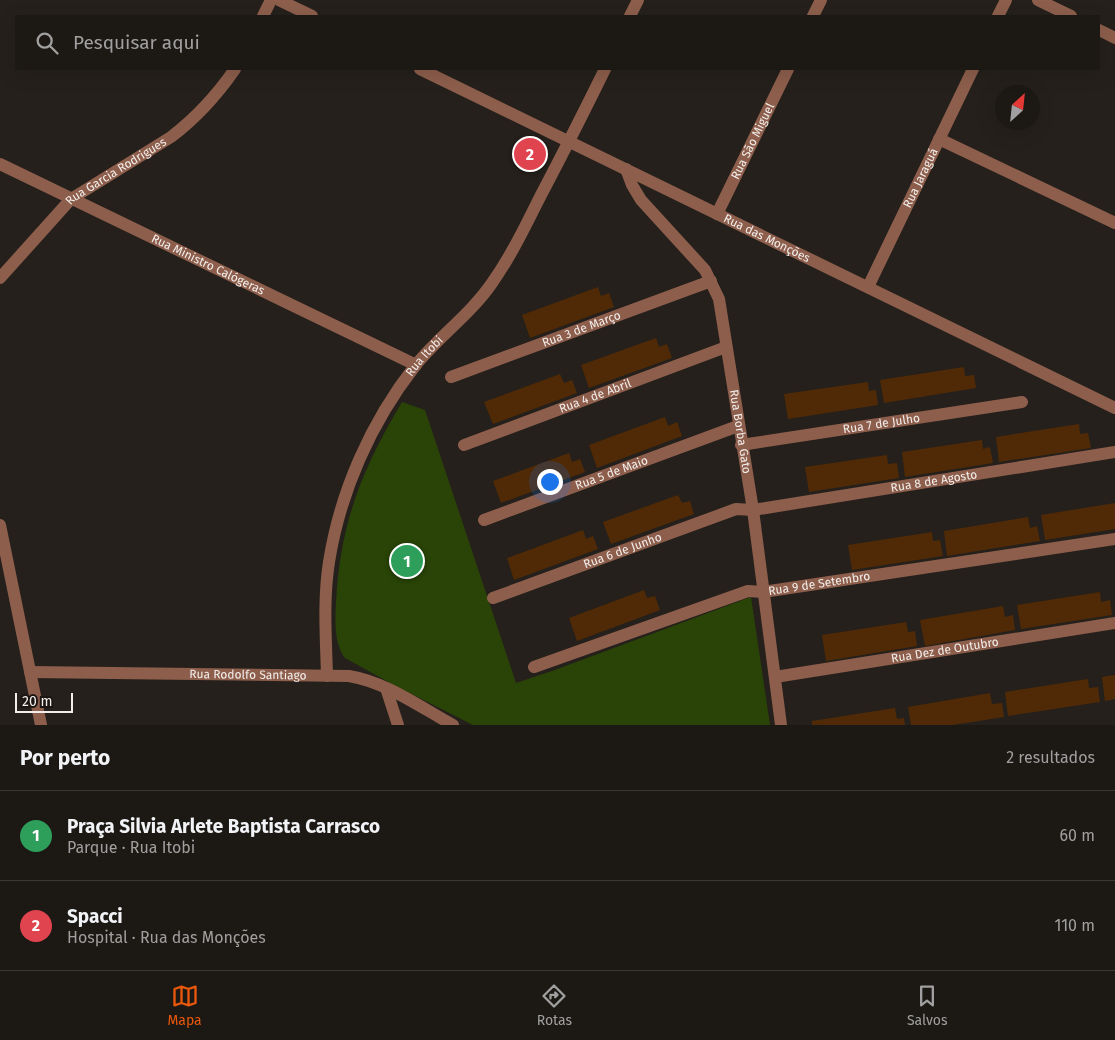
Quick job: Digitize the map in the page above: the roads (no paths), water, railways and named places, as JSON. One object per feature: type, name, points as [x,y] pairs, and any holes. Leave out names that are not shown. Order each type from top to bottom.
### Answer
[{"type":"street","points":[[264,15],[272,0]]},
{"type":"street","points":[[279,0],[310,15]]},
{"type":"street","points":[[630,15],[638,0]]},
{"type":"street","points":[[814,15],[821,0]]},
{"type":"street","points":[[998,15],[1006,0]]},
{"type":"street","points":[[1038,0],[1069,15]]},
{"type":"street","points":[[1100,30],[1115,38]]},
{"type":"street","name":"Rua Garcia Rodrigues","points":[[0,278],[71,199],[186,125],[205,106],[234,70]]},
{"type":"street","name":"Rua das Monções","points":[[422,70],[1115,408]]},
{"type":"street","name":"Rua Itobi","points":[[327,676],[325,612],[329,563],[335,534],[357,466],[374,431],[416,365],[470,311],[492,284],[513,252],[605,70]]},
{"type":"street","name":"Rua São Miguel","points":[[717,214],[788,70]]},
{"type":"street","name":"Rua Jaraguá","points":[[868,287],[972,70]]},
{"type":"street","points":[[939,139],[1115,223]]},
{"type":"street","name":"Rua Ministro Calógeras","points":[[0,164],[416,365]]},
{"type":"street","name":"Rua Borba Gato","points":[[626,169],[632,185],[641,200],[691,254],[711,281],[719,299],[741,445],[753,510],[781,725]]},
{"type":"street","name":"Rua 3 de Março","points":[[451,377],[711,281]]},
{"type":"street","name":"Rua 4 de Abril","points":[[464,445],[726,347]]},
{"type":"street","name":"Rua 7 de Julho","points":[[741,445],[1022,402]]},
{"type":"street","name":"Rua 5 de Maio","points":[[484,520],[738,426]]},
{"type":"street","name":"Rua 8 de Agosto","points":[[753,510],[1115,452]]},
{"type":"street","name":"Rua 6 de Junho","points":[[493,598],[736,509],[753,510]]},
{"type":"street","points":[[0,525],[41,725]]},
{"type":"street","name":"Rua 9 de Setembro","points":[[534,667],[748,592],[763,592],[1115,538]]},
{"type":"street","name":"Rua Dez de Outubro","points":[[775,677],[1115,623]]},
{"type":"street","name":"Rua Rodolfo Santiago","points":[[30,672],[361,678],[386,688],[453,725]]},
{"type":"street","points":[[386,688],[398,725]]},
{"type":"place","name":"Spacci","points":[[530,154]]},
{"type":"place","name":"Praça Silvia Arlete Baptista Carrasco","points":[[407,561]]}]
